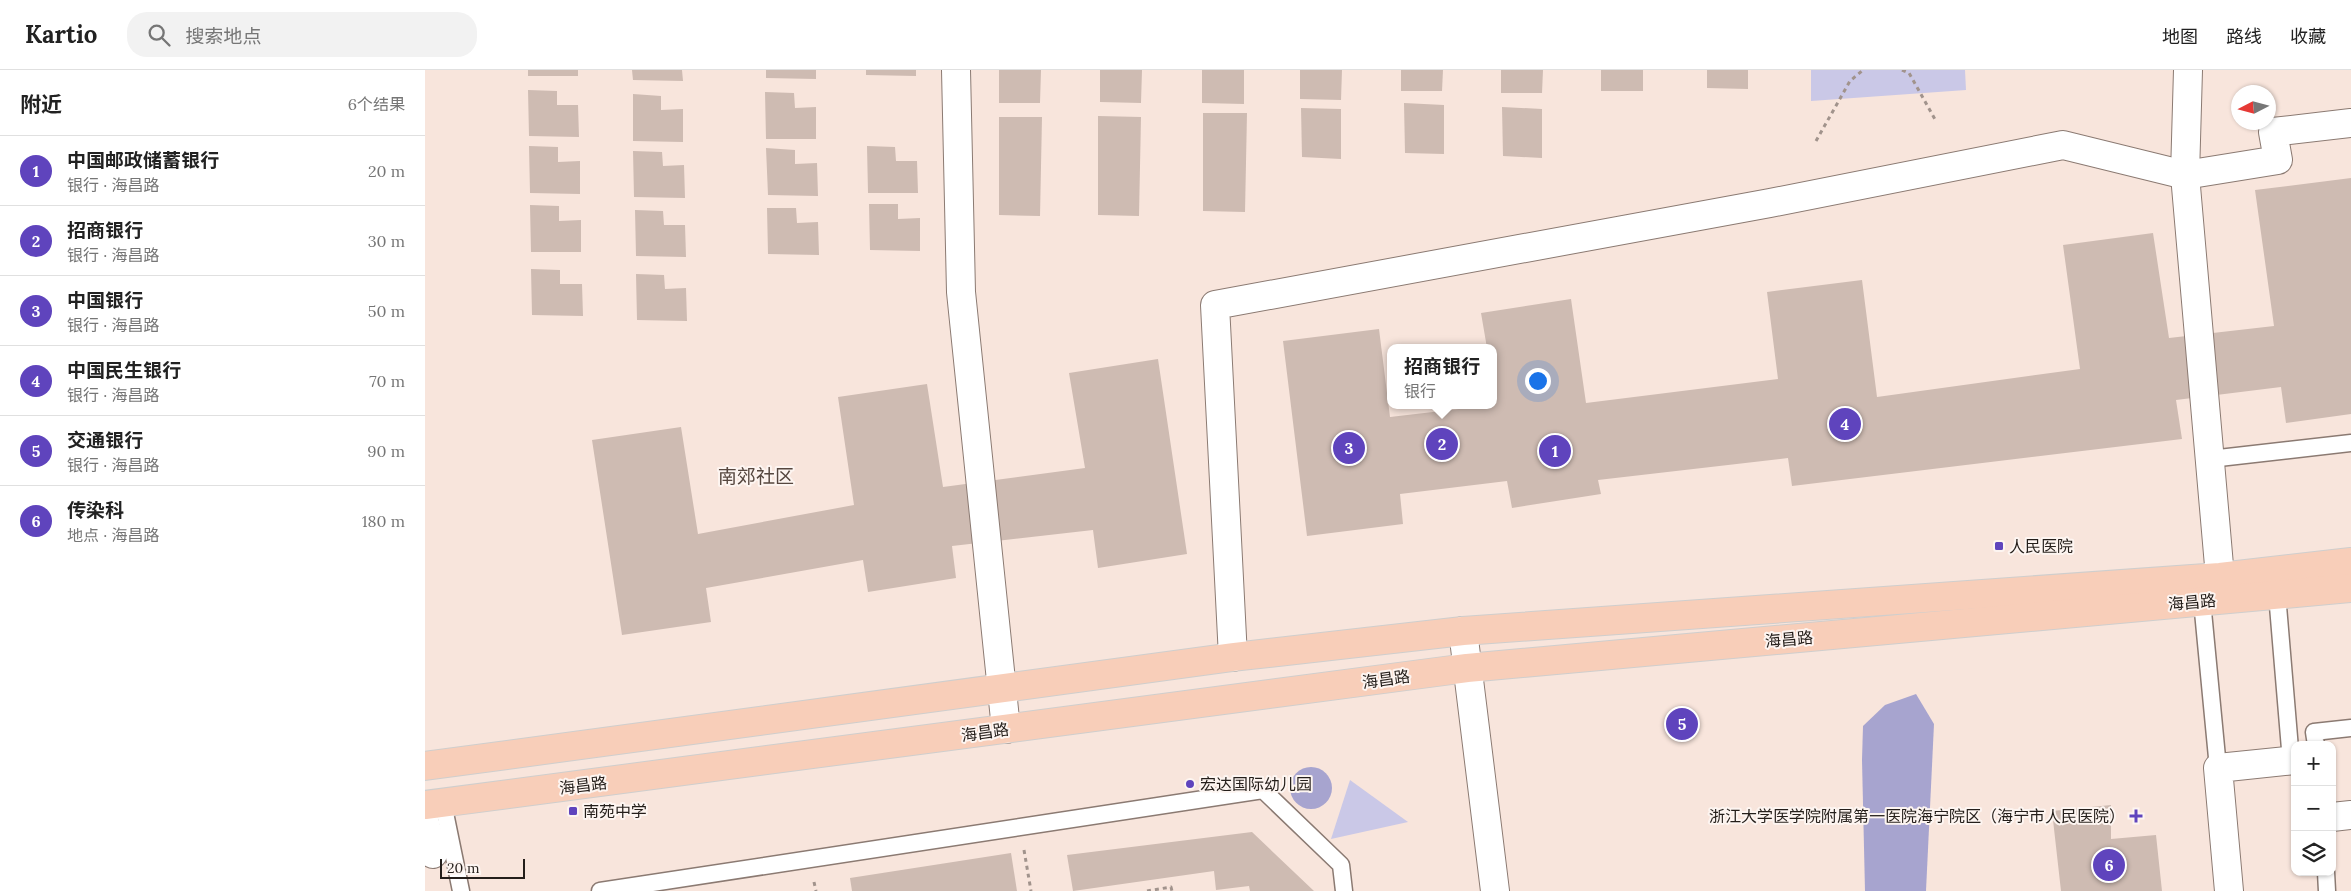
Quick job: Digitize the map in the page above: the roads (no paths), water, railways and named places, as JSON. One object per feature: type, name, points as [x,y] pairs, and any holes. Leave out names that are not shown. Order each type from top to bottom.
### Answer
[{"type":"main road","name":"海昌路","points":[[425,766],[1233,657],[1463,631],[2220,577],[2351,562]]},
{"type":"main road","name":"海昌路","points":[[431,810],[1006,729],[1467,668],[2351,588]]},
{"type":"street","points":[[956,70],[961,292],[1006,729]]},
{"type":"street","points":[[2188,70],[2185,175],[2220,577]]},
{"type":"street","points":[[1233,657],[1215,305],[1770,203],[2063,145],[2185,175],[2278,160],[2273,132],[2351,123]]},
{"type":"street","points":[[1463,631],[1495,891]]},
{"type":"street","points":[[2229,891],[2218,768],[2291,760]]},
{"type":"street","points":[[431,810],[433,854]]},
{"type":"street","points":[[2336,817],[2351,815]]},
{"type":"lane","points":[[2210,460],[2351,443]]},
{"type":"lane","points":[[2277,594],[2291,741]]},
{"type":"lane","points":[[2202,601],[2218,768]]},
{"type":"lane","points":[[2315,741],[2314,732],[2351,728]]},
{"type":"lane","points":[[600,891],[1263,790],[1341,865],[1344,891]]},
{"type":"lane","points":[[431,810],[461,891]]},
{"type":"lane","points":[[2326,876],[2327,891]]},
{"type":"place","name":"中国民生银行","points":[[1845,424]]},
{"type":"place","name":"招商银行","points":[[1442,444]]},
{"type":"place","name":"中国银行","points":[[1349,448]]},
{"type":"place","name":"中国邮政储蓄银行","points":[[1555,451]]},
{"type":"place","name":"人民医院","points":[[1999,546]]},
{"type":"place","name":"交通银行","points":[[1682,724]]},
{"type":"place","name":"宏达国际幼儿园","points":[[1190,784]]},
{"type":"place","name":"南苑中学","points":[[573,811]]},
{"type":"place","name":"浙江大学医学院附属第一医院海宁院区（海宁市人民医院）","points":[[2136,816]]},
{"type":"place","name":"传染科","points":[[2109,865]]},
{"type":"district","name":"南郊社区","points":[[756,476]]}]
